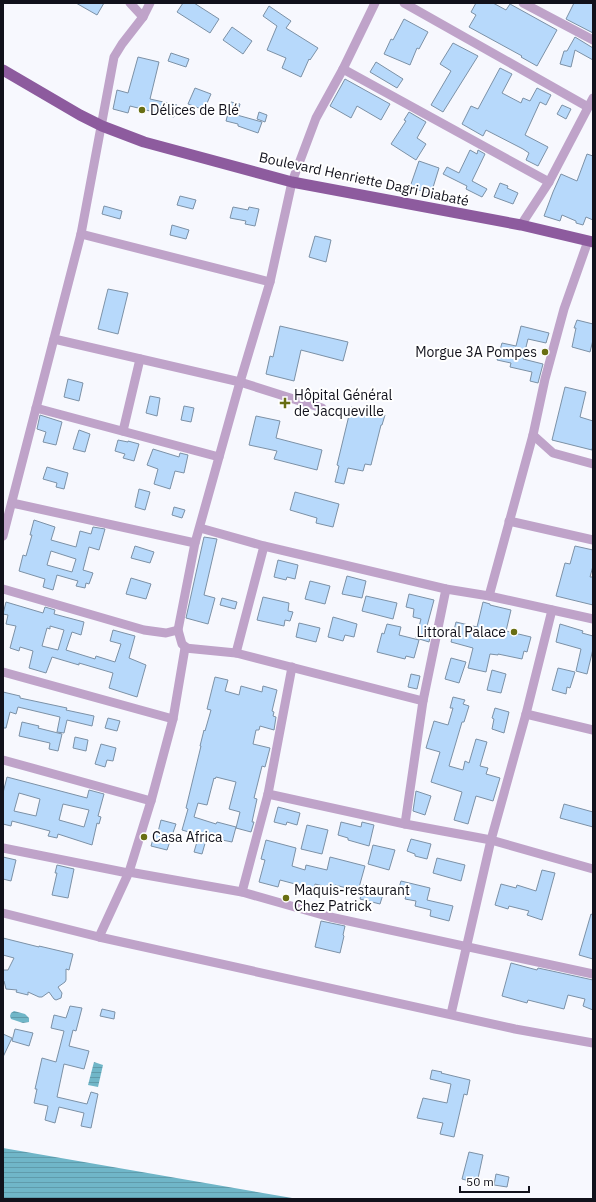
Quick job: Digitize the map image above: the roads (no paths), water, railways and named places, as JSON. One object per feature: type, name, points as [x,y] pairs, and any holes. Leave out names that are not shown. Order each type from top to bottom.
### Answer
[{"type":"main road","name":"Boulevard Henriette Dagri Diabaté","points":[[3,70],[80,115],[102,126],[144,142],[292,182],[521,225],[590,242]]},
{"type":"street","points":[[130,3],[143,18]]},
{"type":"street","points":[[3,536],[80,234],[102,126],[114,57],[122,44],[143,18],[150,3]]},
{"type":"street","points":[[100,936],[129,872],[151,801],[173,719],[185,648],[187,648],[182,644],[178,630],[195,543],[240,382],[270,282],[292,182],[316,118],[343,69],[375,3]]},
{"type":"street","points":[[404,3],[588,107]]},
{"type":"street","points":[[523,3],[593,40]]},
{"type":"street","points":[[343,69],[549,182]]},
{"type":"street","points":[[521,225],[549,182],[593,98]]},
{"type":"street","points":[[80,234],[270,282]]},
{"type":"street","points":[[489,596],[533,435],[545,379],[564,309],[590,242]]},
{"type":"street","points":[[54,339],[240,382],[322,408]]},
{"type":"street","points":[[123,431],[140,359]]},
{"type":"street","points":[[36,408],[219,457]]},
{"type":"street","points":[[533,435],[553,453],[593,464]]},
{"type":"street","points":[[12,503],[195,543]]},
{"type":"street","points":[[509,521],[593,540]]},
{"type":"street","points":[[200,528],[264,546],[446,589],[489,596],[593,619]]},
{"type":"street","points":[[236,653],[264,546]]},
{"type":"street","points":[[3,589],[144,630],[166,632],[178,630]]},
{"type":"street","points":[[405,824],[422,701],[446,589]]},
{"type":"street","points":[[451,1014],[491,840],[526,714],[552,610]]},
{"type":"street","points":[[185,648],[236,653],[422,701]]},
{"type":"street","points":[[242,892],[268,794],[292,667]]},
{"type":"street","points":[[3,672],[173,719]]},
{"type":"street","points":[[526,714],[593,730]]},
{"type":"street","points":[[3,760],[151,801]]},
{"type":"street","points":[[268,794],[405,824],[491,840],[593,869]]},
{"type":"street","points":[[3,848],[242,892],[330,917],[593,974]]},
{"type":"street","points":[[3,913],[515,1029],[593,1043]]},
{"type":"water","points":[[14,1011],[25,1014],[29,1018],[29,1022],[23,1023],[11,1019],[11,1013]]},
{"type":"water","points":[[94,1062],[103,1065],[98,1087],[88,1085]]},
{"type":"water","points":[[3,1148],[298,1199],[3,1199]]},
{"type":"place","name":"Délices de Blé","points":[[142,110]]},
{"type":"place","name":"Morgue 3A Pompes","points":[[545,352]]},
{"type":"place","name":"Hôpital Général de Jacqueville","points":[[285,403]]},
{"type":"place","name":"Littoral Palace","points":[[514,632]]},
{"type":"place","name":"Casa Africa","points":[[144,837]]},
{"type":"place","name":"Maquis-restaurant Chez Patrick","points":[[286,898]]}]
